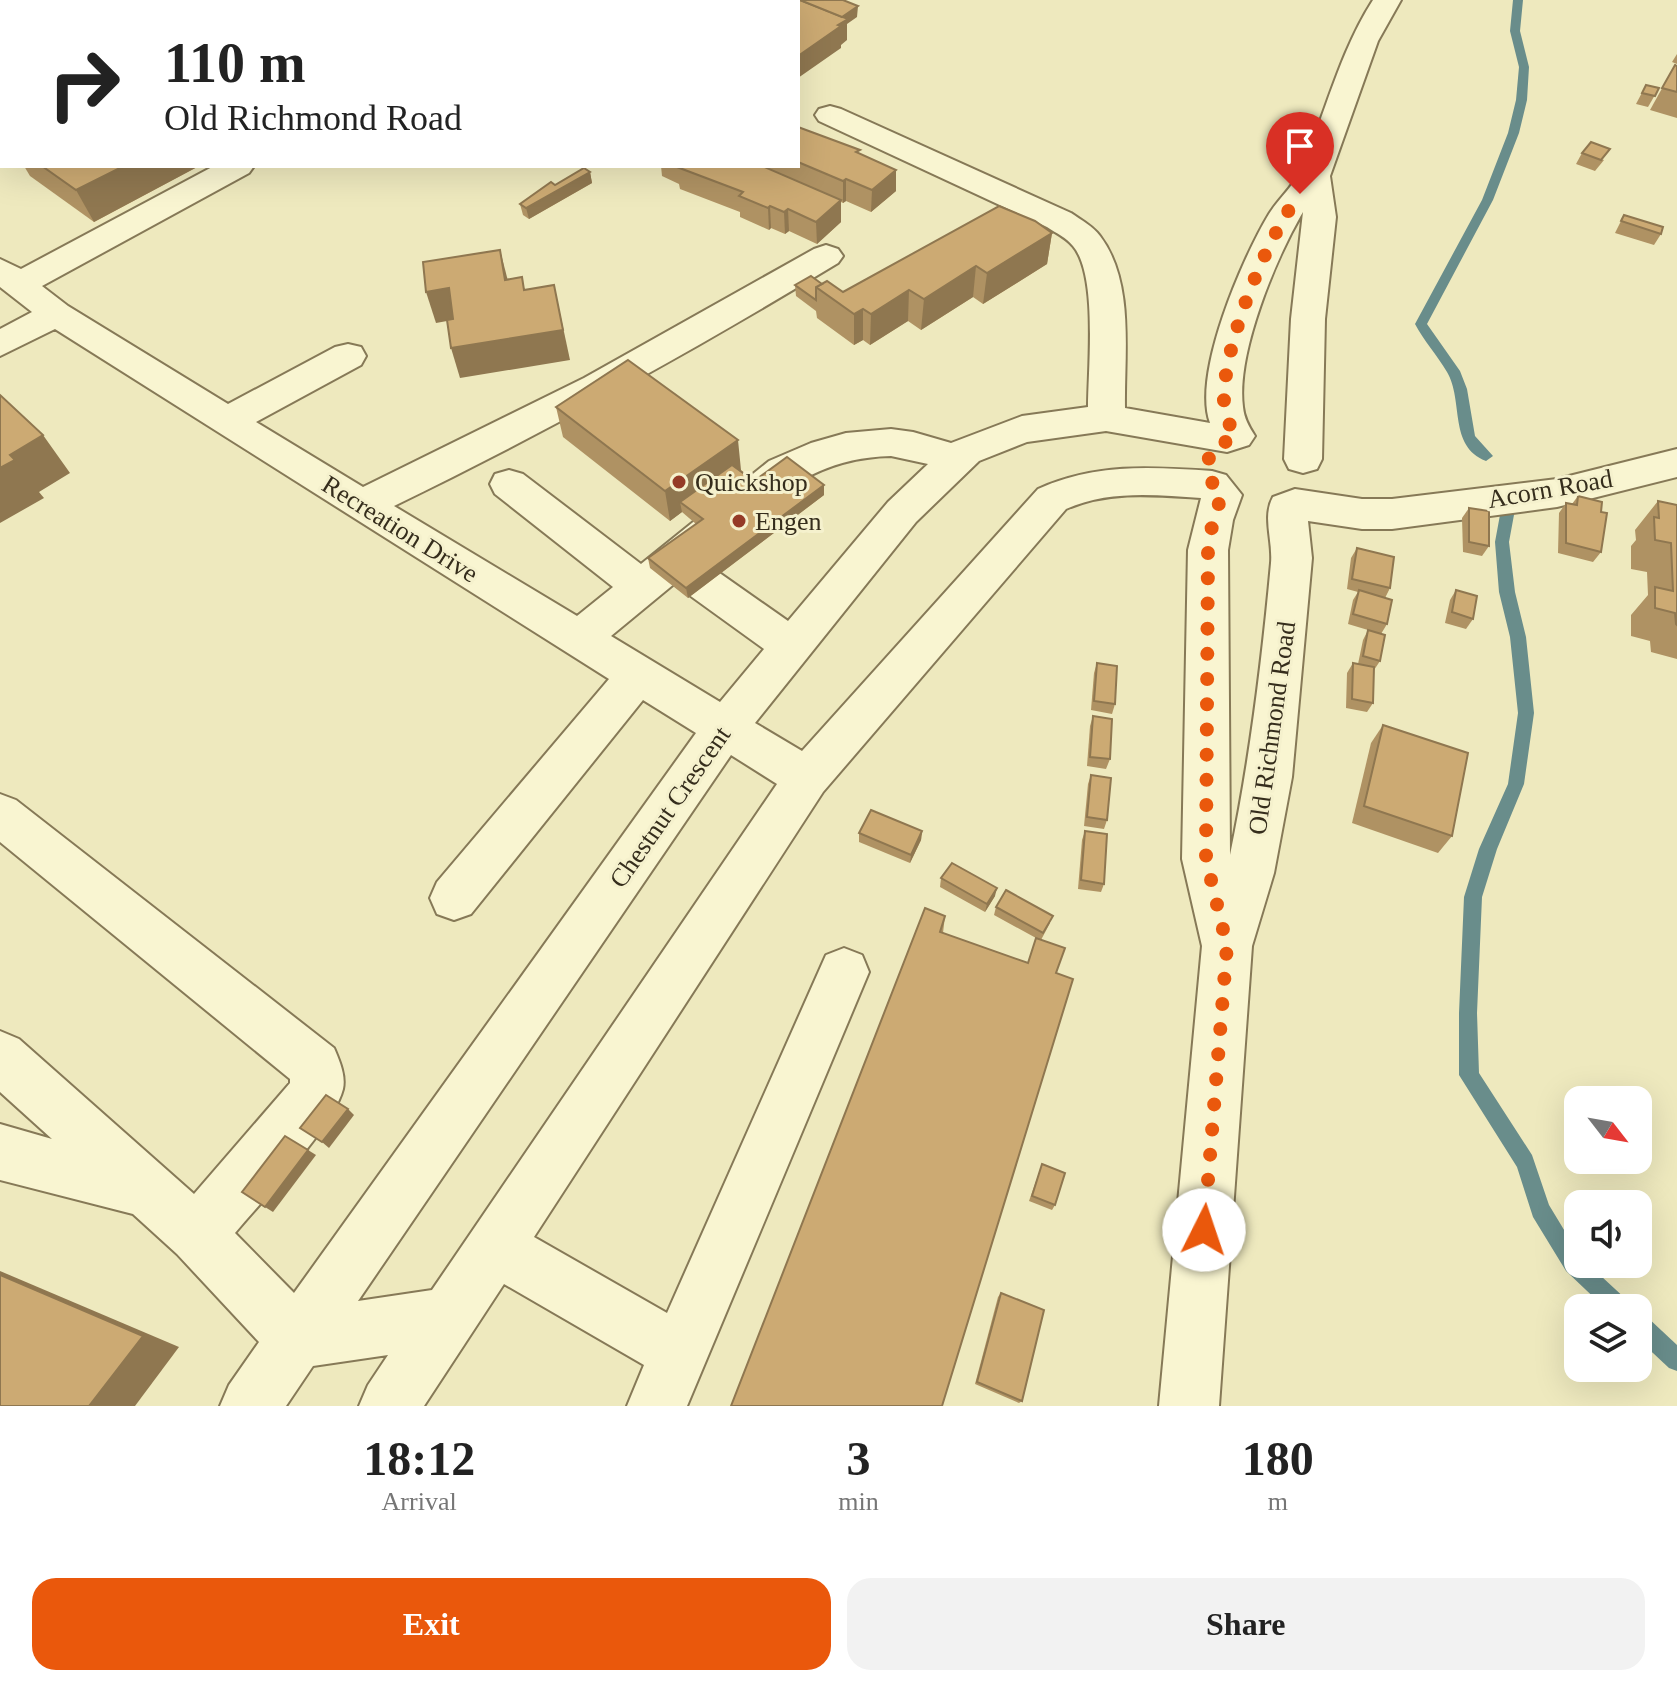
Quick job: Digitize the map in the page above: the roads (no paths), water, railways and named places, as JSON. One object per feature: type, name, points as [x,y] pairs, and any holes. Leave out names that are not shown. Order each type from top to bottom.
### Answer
[{"type":"street","name":"Old Richmond Road","points":[[1227,946],[1206,859],[1208,550],[1217,490],[1206,467],[1211,450],[1232,437],[1224,401],[1226,371],[1242,318],[1275,233],[1286,212],[1314,176],[1348,82],[1387,0]]},
{"type":"street","points":[[830,115],[1059,220],[1087,241],[1100,261],[1105,285],[1106,418]]},
{"type":"street","points":[[10,277],[234,168]]},
{"type":"street","name":"Old Richmond Road","points":[[1189,1406],[1227,946],[1250,873],[1269,777],[1292,558],[1308,319],[1320,217],[1314,176]]},
{"type":"street","points":[[361,505],[594,390],[710,326],[826,256]]},
{"type":"street","name":"Recreation Drive","points":[[10,277],[56,314],[637,676],[807,778]]},
{"type":"street","points":[[0,344],[56,314]]},
{"type":"street","points":[[227,421],[348,356]]},
{"type":"street","name":"Chestnut Crescent","points":[[250,1406],[724,729],[902,512],[966,451],[1022,429],[1106,418],[1232,437]]},
{"type":"street","points":[[389,1406],[807,778],[1052,499],[1092,482],[1131,480],[1217,490],[1253,509],[1299,486],[1290,447],[1273,439],[1232,437]]},
{"type":"street","points":[[578,639],[783,471],[823,451],[902,442],[920,445],[955,461]]},
{"type":"street","name":"Acorn Road","points":[[1299,486],[1362,514],[1422,510],[1557,493],[1677,463]]},
{"type":"street","points":[[509,484],[658,574],[793,645]]},
{"type":"street","points":[[454,898],[637,676]]},
{"type":"street","points":[[0,814],[315,1066],[317,1087],[311,1100],[197,1234]]},
{"type":"street","points":[[657,1406],[844,972]]},
{"type":"street","points":[[0,1057],[197,1234],[297,1339],[449,1317]]},
{"type":"street","points":[[0,1151],[14,1158],[147,1190]]},
{"type":"street","points":[[495,1247],[678,1352]]},
{"type":"waterway","points":[[1486,456],[1468,438],[1460,389],[1453,371],[1421,324],[1488,200],[1514,133],[1524,67],[1515,31],[1518,0]]},
{"type":"waterway","points":[[1509,504],[1502,542],[1507,592],[1518,637],[1526,713],[1516,784],[1488,849],[1473,897],[1469,1075],[1525,1162],[1540,1210],[1573,1264],[1606,1294]]},
{"type":"waterway","points":[[1652,1337],[1677,1360]]},
{"type":"place","name":"Quickshop","points":[[679,482]]},
{"type":"place","name":"Engen","points":[[739,521]]}]
